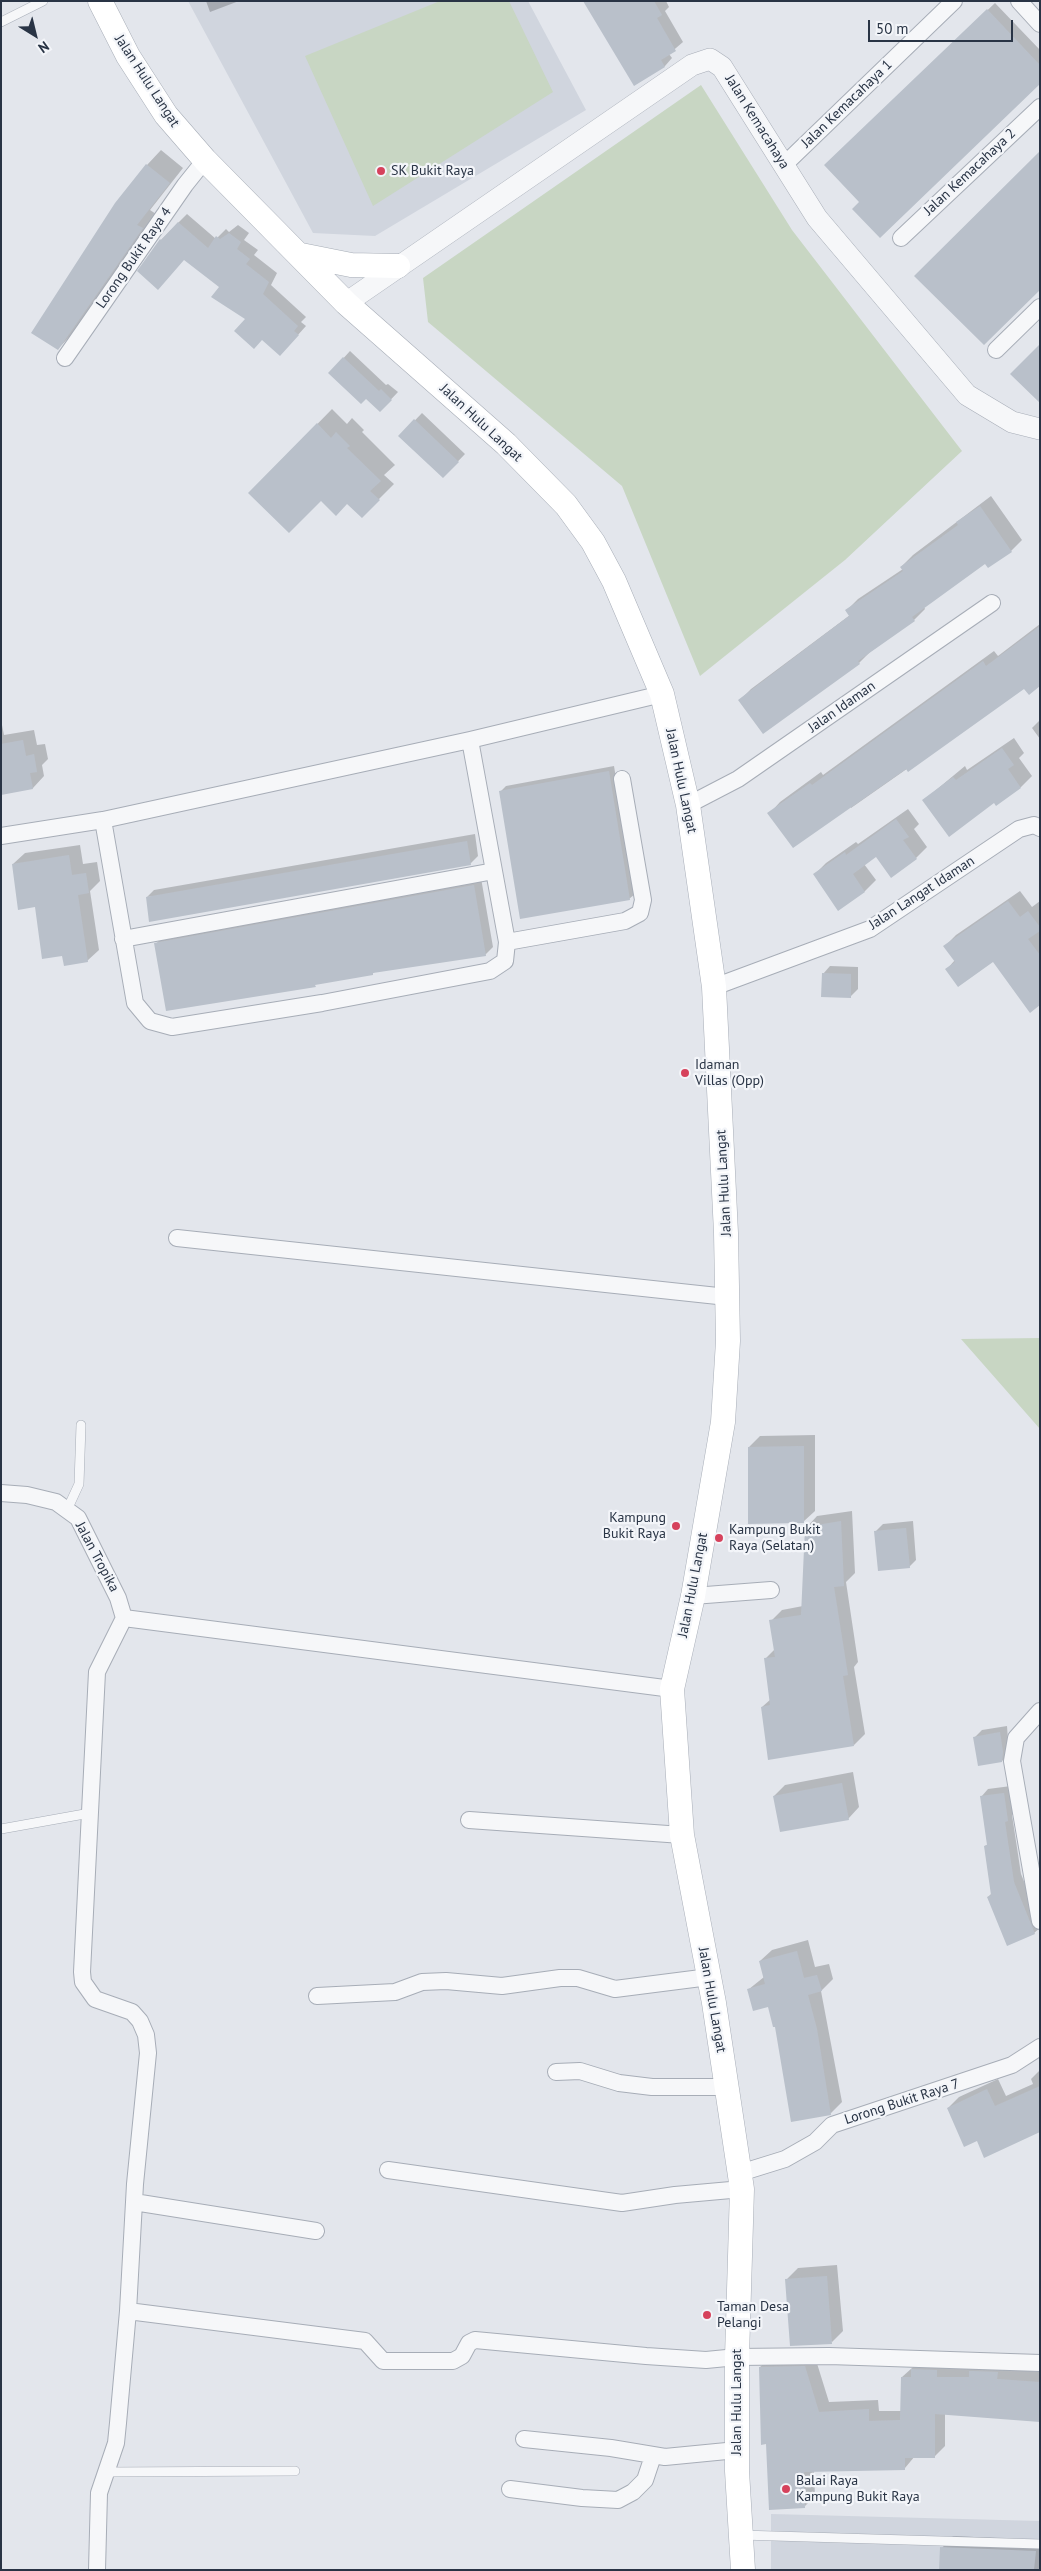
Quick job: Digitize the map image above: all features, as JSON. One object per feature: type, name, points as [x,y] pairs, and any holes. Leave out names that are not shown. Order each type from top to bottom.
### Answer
[{"type":"main road","name":"Jalan Hulu Langat","points":[[100,1],[128,56],[166,115],[205,160],[346,302],[506,444],[566,505],[593,542],[614,581],[662,694],[688,805],[714,987],[728,1340],[723,1422],[693,1596],[672,1689],[682,1835],[709,1977],[741,2181],[737,2450],[743,2570]]},
{"type":"main road","points":[[301,255],[351,265],[398,266]]},
{"type":"street","name":"Jalan Kemacahaya 1","points":[[784,165],[954,1]]},
{"type":"street","points":[[1019,1],[1040,24]]},
{"type":"street","name":"Jalan Kemacahaya","points":[[346,302],[692,65],[710,59],[722,67],[817,218],[967,395],[1012,422],[1040,429]]},
{"type":"street","name":"Jalan Kemacahaya 2","points":[[901,238],[1040,106]]},
{"type":"street","name":"Lorong Bukit Raya 4","points":[[66,358],[185,185],[205,160]]},
{"type":"street","points":[[996,350],[1040,307]]},
{"type":"street","name":"Jalan Idaman","points":[[688,805],[738,779],[992,603]]},
{"type":"street","points":[[1,836],[103,820],[470,740],[662,694]]},
{"type":"street","points":[[103,820],[135,1003],[150,1021],[172,1027],[322,1003],[490,971],[505,961],[507,942],[470,740]]},
{"type":"street","points":[[507,942],[626,921],[640,913],[643,900],[622,779]]},
{"type":"street","name":"Jalan Langat Idaman","points":[[714,987],[870,928],[1019,829],[1034,825],[1040,828]]},
{"type":"street","points":[[124,939],[494,871]]},
{"type":"street","points":[[177,1238],[727,1297]]},
{"type":"street","name":"Jalan Tropika","points":[[1,1493],[27,1495],[56,1502],[78,1518],[118,1598],[124,1618]]},
{"type":"street","points":[[693,1596],[771,1590]]},
{"type":"street","points":[[97,2570],[99,2493],[116,2442],[128,2310],[134,2202],[148,2053],[146,2035],[140,2021],[132,2012],[95,1999],[83,1982],[82,1972],[97,1672],[124,1618],[672,1689]]},
{"type":"street","points":[[1040,1711],[1016,1738],[1012,1761],[1040,1921]]},
{"type":"street","points":[[469,1820],[682,1835]]},
{"type":"street","points":[[317,1996],[396,1992],[422,1982],[446,1981],[502,1986],[560,1978],[578,1978],[615,1989],[709,1977]]},
{"type":"street","name":"Lorong Bukit Raya 7","points":[[388,2170],[622,2203],[675,2195],[741,2181],[815,2142],[832,2125],[1012,2065],[1040,2047]]},
{"type":"street","points":[[556,2072],[580,2071],[619,2083],[652,2087],[726,2087]]},
{"type":"street","points":[[134,2202],[316,2231]]},
{"type":"street","points":[[128,2310],[366,2341],[383,2361],[453,2360],[462,2356],[469,2343],[475,2340],[706,2360],[737,2357],[828,2356],[1040,2363]]},
{"type":"street","points":[[524,2439],[611,2448],[665,2457],[737,2450]]},
{"type":"street","points":[[510,2489],[582,2498],[618,2500],[633,2492],[645,2480],[653,2456]]},
{"type":"lane","points":[[1,22],[43,1]]},
{"type":"lane","points":[[67,1510],[79,1484],[81,1425]]},
{"type":"lane","points":[[1,1829],[90,1813]]},
{"type":"lane","points":[[106,2472],[295,2471]]},
{"type":"lane","points":[[741,2535],[1040,2544]]},
{"type":"shaded area","name":"SK Bukit Raya","points":[[188,1],[528,1],[586,110],[375,236],[313,233]]},
{"type":"shaded area","points":[[771,2514],[1040,2521],[1040,2570],[771,2570]]},
{"type":"green space","points":[[440,1],[509,1],[553,92],[373,206],[305,56]]},
{"type":"green space","points":[[701,85],[792,230],[962,451],[845,560],[700,676],[622,486],[428,322],[423,278]]},
{"type":"green space","points":[[1040,1338],[1040,1429],[961,1339]]},
{"type":"building","points":[[583,1],[654,1],[662,15],[657,18],[676,51],[661,60],[665,67],[634,86]]},
{"type":"building","points":[[987,9],[1040,65],[1040,84],[880,238],[852,209],[859,202],[824,165]]},
{"type":"building","points":[[1040,151],[1040,290],[984,345],[914,276]]},
{"type":"building","points":[[146,164],[170,183],[137,225],[143,228],[58,350],[31,333],[115,203]]},
{"type":"building","points":[[178,222],[208,248],[216,236],[220,239],[229,233],[241,242],[237,249],[250,259],[246,264],[269,282],[263,294],[298,326],[294,331],[299,335],[280,356],[262,340],[254,349],[234,331],[245,319],[211,297],[219,287],[184,260],[158,290],[137,271],[160,239]]},
{"type":"building","points":[[1040,344],[1040,403],[1010,374]]},
{"type":"building","points":[[343,357],[379,391],[381,389],[392,400],[380,412],[366,399],[361,404],[328,373]]},
{"type":"building","points":[[414,419],[459,462],[443,478],[398,436]]},
{"type":"building","points":[[317,423],[331,438],[336,432],[350,446],[347,448],[381,481],[370,491],[380,500],[362,518],[347,504],[336,516],[321,501],[289,533],[248,493]]},
{"type":"building","points":[[980,506],[1012,552],[988,568],[985,564],[912,617],[915,621],[858,661],[860,664],[763,734],[738,700],[849,616],[845,610],[903,571],[900,567],[958,525],[956,522]]},
{"type":"building","points":[[1040,626],[1040,686],[1029,695],[1024,689],[908,772],[906,769],[793,848],[767,813],[810,783],[812,785],[983,661],[986,666]]},
{"type":"building","points":[[23,740],[26,756],[34,754],[37,772],[30,773],[33,789],[1,795],[1,744]]},
{"type":"building","points":[[1002,748],[1014,765],[1008,769],[1021,788],[996,806],[994,803],[949,837],[922,800],[953,777],[956,780]]},
{"type":"building","points":[[609,771],[630,900],[520,919],[499,791]]},
{"type":"building","points":[[896,819],[909,837],[903,840],[917,859],[891,878],[876,857],[853,874],[865,892],[838,911],[813,874],[845,852],[846,855]]},
{"type":"building","points":[[467,841],[471,865],[149,922],[146,897]]},
{"type":"building","points":[[69,855],[72,875],[86,873],[89,893],[78,895],[88,962],[64,966],[62,956],[42,959],[35,907],[18,910],[12,864]]},
{"type":"building","points":[[474,885],[486,956],[373,973],[373,975],[315,985],[316,987],[166,1011],[154,943]]},
{"type":"building","points":[[1008,901],[1020,917],[1028,911],[1040,927],[1040,931],[1028,939],[1040,955],[1040,1005],[1030,1013],[993,962],[958,987],[945,969],[955,962],[943,946]]},
{"type":"building","points":[[822,973],[851,974],[851,998],[821,997]]},
{"type":"building","points":[[804,1446],[804,1523],[748,1524],[748,1447]]},
{"type":"building","points":[[841,1521],[844,1586],[834,1587],[848,1675],[843,1676],[854,1746],[768,1760],[761,1707],[770,1705],[764,1658],[775,1657],[769,1620],[801,1615],[805,1527]]},
{"type":"building","points":[[906,1528],[910,1568],[878,1571],[874,1531]]},
{"type":"building","points":[[1000,1732],[1003,1752],[1002,1762],[978,1766],[973,1737]]},
{"type":"building","points":[[842,1783],[849,1820],[780,1832],[773,1796]]},
{"type":"building","points":[[1004,1793],[1008,1821],[1005,1822],[1014,1882],[1035,1934],[1007,1946],[987,1897],[991,1895],[984,1846],[987,1845],[980,1796]]},
{"type":"building","points":[[797,1951],[804,1978],[817,1975],[822,1991],[808,1995],[817,2029],[831,2115],[791,2122],[775,2027],[773,2027],[768,2007],[753,2011],[747,1989],[765,1984],[759,1961]]},
{"type":"building","points":[[1040,2086],[1040,2132],[984,2158],[977,2141],[964,2147],[947,2108],[987,2089],[995,2106]]},
{"type":"building","points":[[827,2276],[832,2344],[790,2346],[785,2279]]},
{"type":"building","points":[[805,2366],[819,2412],[869,2409],[869,2421],[900,2420],[901,2377],[911,2377],[911,2369],[937,2370],[937,2377],[969,2377],[969,2371],[998,2372],[997,2379],[1040,2382],[1040,2422],[935,2414],[935,2458],[905,2458],[905,2470],[804,2472],[805,2508],[769,2510],[766,2444],[761,2445],[759,2367]]},
{"type":"building","points":[[940,2547],[1036,2551],[1034,2570],[939,2570]]},
{"type":"place","name":"SK Bukit Raya","points":[[381,171]]},
{"type":"place","name":"Idaman Villas (Opp)","points":[[685,1073]]},
{"type":"place","name":"Kampung Bukit Raya","points":[[676,1526]]},
{"type":"place","name":"Kampung Bukit Raya (Selatan)","points":[[719,1538]]},
{"type":"place","name":"Taman Desa Pelangi","points":[[707,2315]]},
{"type":"place","name":"Balai Raya Kampung Bukit Raya","points":[[786,2489]]}]
